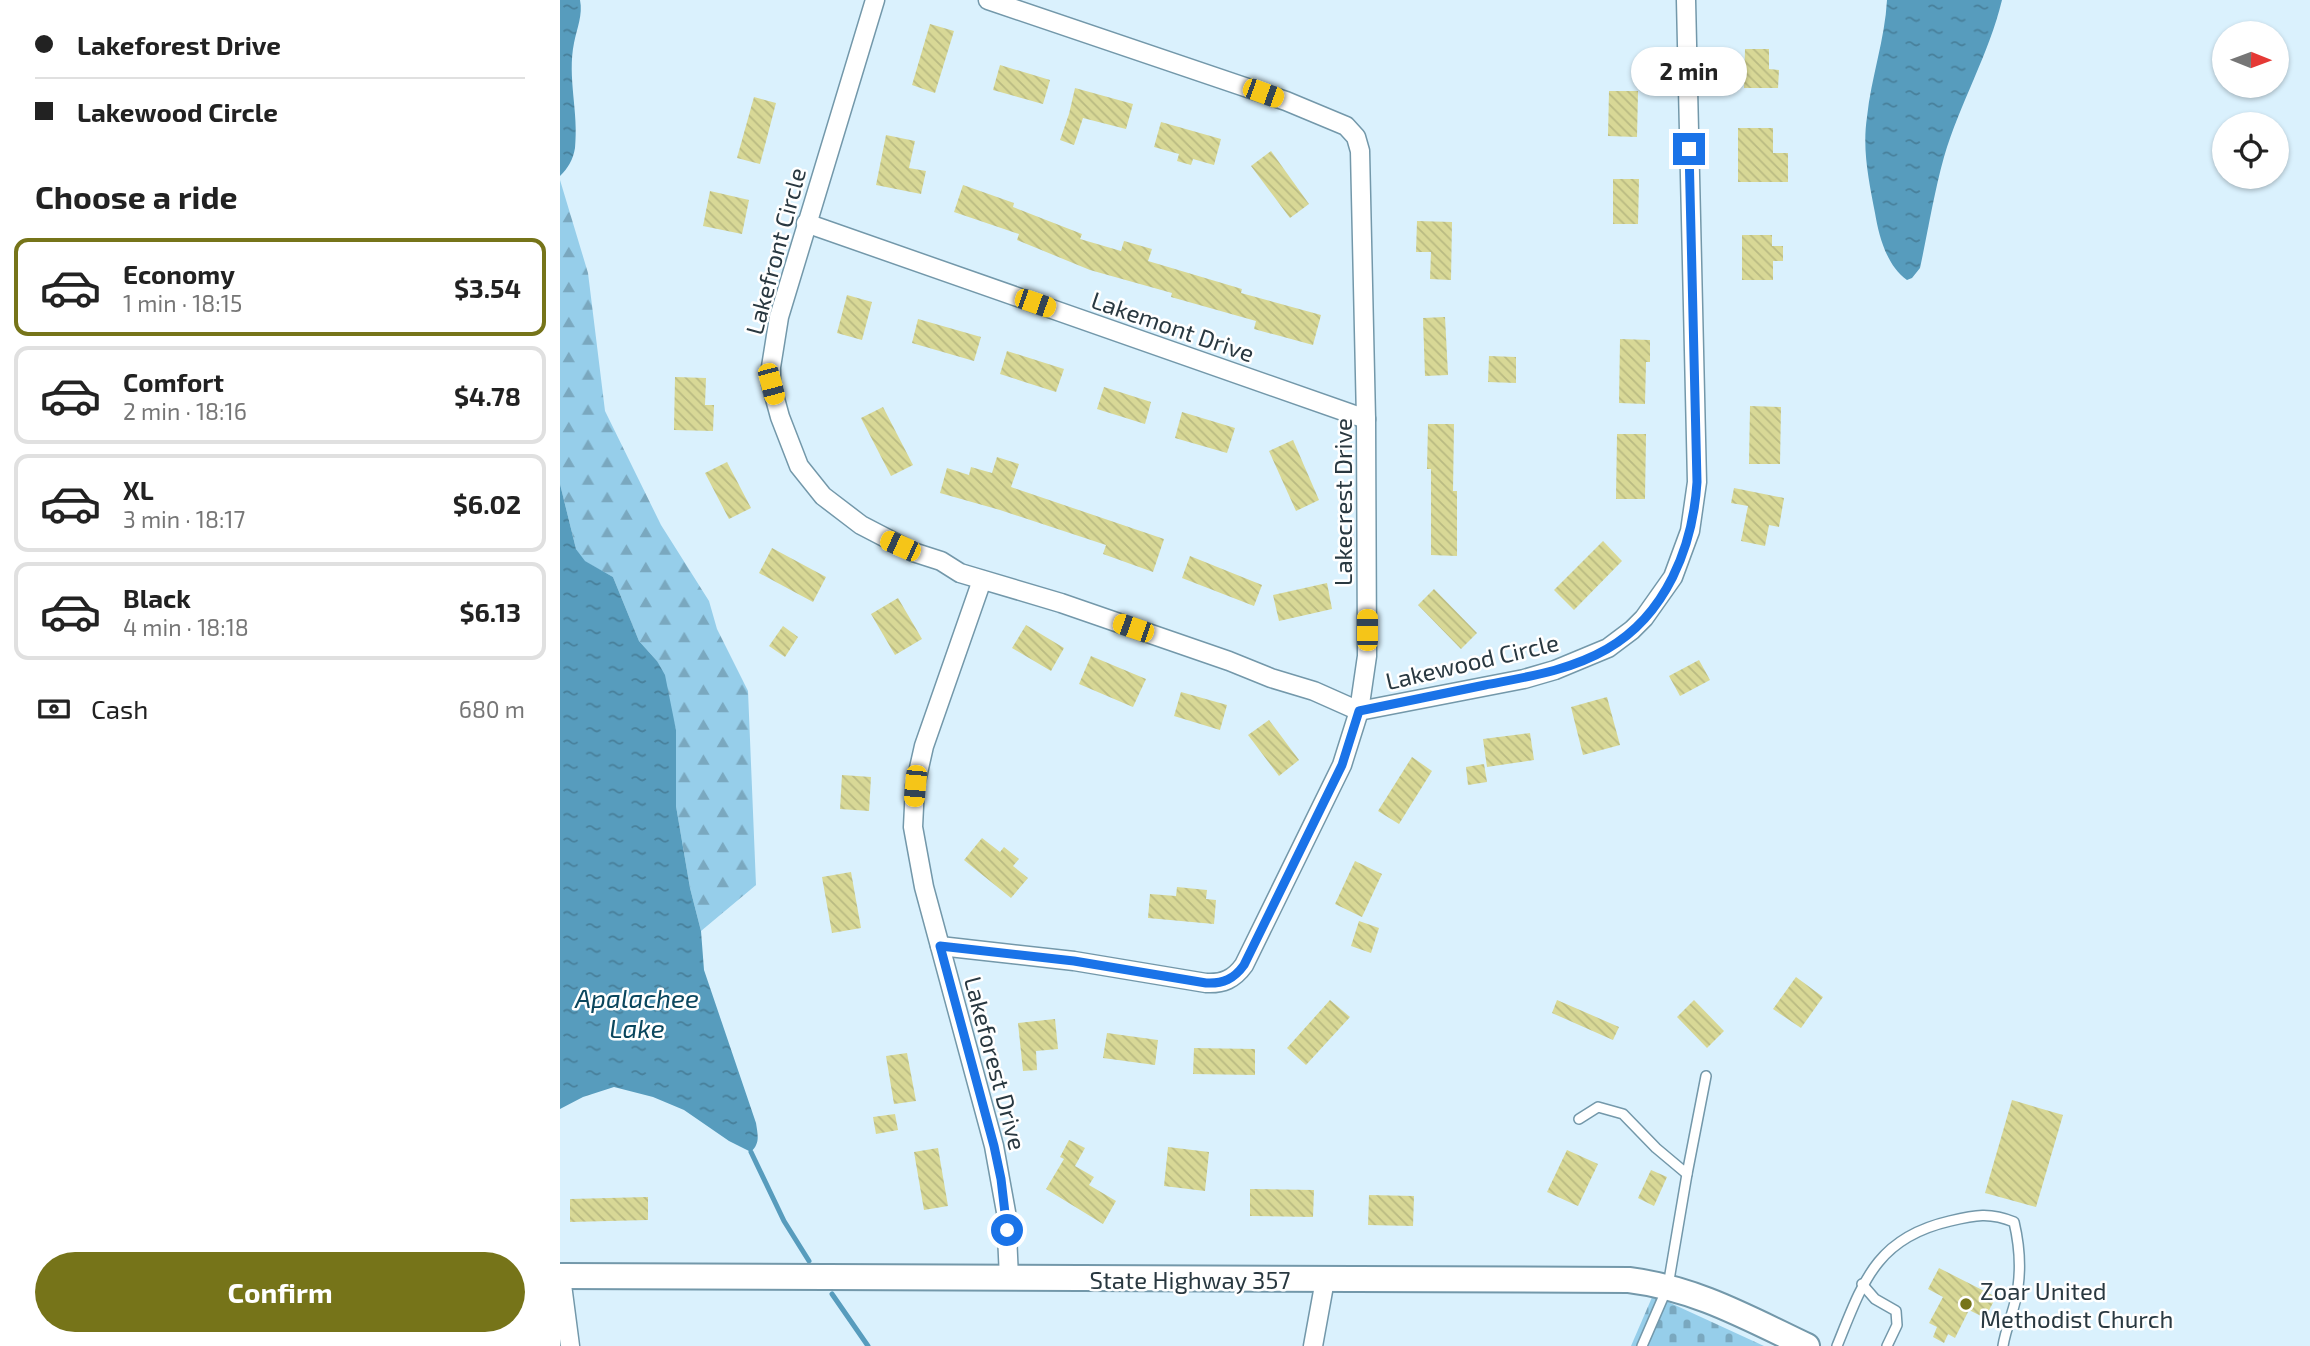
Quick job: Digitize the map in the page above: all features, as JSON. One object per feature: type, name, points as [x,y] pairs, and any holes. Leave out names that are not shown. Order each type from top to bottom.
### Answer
[{"type":"main road","name":"State Highway 357","points":[[561,1276],[1629,1280],[1668,1286],[1711,1301],[1807,1346]]},
{"type":"street","name":"Lakefront Circle","points":[[875,0],[779,317],[771,384],[780,417],[799,466],[823,496],[861,525],[895,544],[982,580]]},
{"type":"street","name":"Lakecrest Drive","points":[[940,946],[1074,961],[1206,983],[1217,984],[1237,974],[1244,965],[1342,765],[1359,711],[1367,656],[1366,419],[1360,159],[1359,144],[1352,131],[1332,118],[1286,101],[988,0]]},
{"type":"street","name":"Lakewood Circle","points":[[982,580],[1060,603],[1314,691],[1359,711],[1524,679],[1555,670],[1591,657],[1632,630],[1660,598],[1678,566],[1690,531],[1697,482],[1686,0]]},
{"type":"street","name":"Lakemont Drive","points":[[806,223],[1366,419]]},
{"type":"street","name":"Lakeforest Drive","points":[[982,580],[924,746],[915,786],[913,827],[940,946],[994,1146],[1006,1212],[1010,1278]]},
{"type":"street","points":[[561,1276],[570,1346]]},
{"type":"street","points":[[1313,1346],[1325,1280]]},
{"type":"lane","points":[[1642,1346],[1668,1286],[1706,1076]]},
{"type":"lane","points":[[1579,1119],[1598,1107],[1623,1114],[1656,1148],[1687,1174]]},
{"type":"lane","points":[[1837,1346],[1862,1284],[1885,1252],[1928,1226],[1971,1216],[1997,1215],[2014,1222],[2019,1242],[2018,1288],[2003,1346]]},
{"type":"lane","points":[[1862,1284],[1875,1299],[1896,1311],[1897,1325],[1887,1346]]},
{"type":"green space","points":[[560,180],[588,273],[605,411],[661,525],[709,601],[717,629],[748,691],[756,885],[701,931],[690,888],[676,806],[676,730],[657,661],[639,641],[613,577],[584,561],[576,549],[560,484]]},
{"type":"green space","points":[[1653,1295],[1764,1346],[1631,1346]]},
{"type":"water","points":[[560,0],[580,0],[581,11],[572,56],[575,148],[570,164],[560,176]]},
{"type":"water","points":[[1887,0],[2002,0],[1990,40],[1944,157],[1920,268],[1907,280],[1894,267],[1882,241],[1866,153],[1869,102]]},
{"type":"water","name":"Apalachee Lake","points":[[560,484],[576,549],[585,561],[613,577],[639,641],[657,661],[665,675],[676,730],[676,806],[690,888],[701,931],[704,970],[756,1123],[757,1142],[751,1152],[729,1141],[684,1110],[653,1097],[614,1087],[583,1097],[560,1109]]},
{"type":"building","points":[[930,24],[954,31],[935,93],[912,85]]},
{"type":"building","points":[[1745,49],[1769,49],[1769,69],[1779,70],[1778,88],[1744,88]]},
{"type":"building","points":[[1000,65],[1050,80],[1043,104],[993,90]]},
{"type":"building","points":[[1075,88],[1133,104],[1126,129],[1083,118],[1074,145],[1060,140]]},
{"type":"building","points":[[1609,91],[1638,91],[1637,137],[1608,136]]},
{"type":"building","points":[[754,97],[776,103],[760,164],[737,158]]},
{"type":"building","points":[[1161,122],[1221,139],[1214,165],[1193,159],[1191,165],[1177,161],[1179,154],[1154,147]]},
{"type":"building","points":[[1738,128],[1773,128],[1773,153],[1788,153],[1788,182],[1738,182]]},
{"type":"building","points":[[886,135],[915,141],[909,168],[926,171],[921,194],[876,185]]},
{"type":"building","points":[[1271,151],[1309,204],[1290,218],[1251,166]]},
{"type":"building","points":[[1613,179],[1639,179],[1638,224],[1613,224]]},
{"type":"building","points":[[963,185],[1014,203],[1013,207],[1082,234],[1080,239],[1121,251],[1124,241],[1152,249],[1148,261],[1242,289],[1241,293],[1321,315],[1313,345],[1254,329],[1256,321],[1090,270],[1017,240],[1019,234],[954,212]]},
{"type":"building","points":[[710,191],[749,200],[742,234],[703,226]]},
{"type":"building","points":[[1417,221],[1452,222],[1451,280],[1430,279],[1431,252],[1416,252]]},
{"type":"building","points":[[1742,235],[1772,235],[1772,246],[1783,246],[1783,261],[1773,261],[1773,280],[1742,280]]},
{"type":"building","points":[[847,295],[872,302],[862,340],[837,333]]},
{"type":"building","points":[[1445,317],[1448,375],[1425,376],[1423,318]]},
{"type":"building","points":[[918,319],[981,337],[974,361],[912,343]]},
{"type":"building","points":[[1620,339],[1650,340],[1650,362],[1646,362],[1645,404],[1619,403]]},
{"type":"building","points":[[1007,351],[1064,369],[1056,392],[1000,374]]},
{"type":"building","points":[[1489,356],[1516,357],[1516,383],[1488,382]]},
{"type":"building","points":[[675,377],[706,378],[705,405],[714,405],[713,431],[674,430]]},
{"type":"building","points":[[1104,387],[1151,402],[1145,424],[1097,409]]},
{"type":"building","points":[[1750,406],[1781,407],[1780,464],[1749,464]]},
{"type":"building","points":[[883,407],[913,465],[891,476],[861,418]]},
{"type":"building","points":[[1182,412],[1235,428],[1227,453],[1175,438]]},
{"type":"building","points":[[1428,424],[1454,424],[1453,491],[1457,491],[1457,556],[1431,555]]},
{"type":"building","points":[[1617,434],[1646,434],[1645,499],[1616,499]]},
{"type":"building","points":[[1293,440],[1319,500],[1296,511],[1269,451]]},
{"type":"building","points":[[997,457],[1019,464],[1011,487],[1164,539],[1153,572],[1103,554],[1106,545],[940,493],[947,468],[969,475],[971,467],[992,473]]},
{"type":"building","points":[[727,462],[751,508],[729,519],[705,473]]},
{"type":"building","points":[[1734,488],[1784,498],[1779,527],[1769,525],[1765,546],[1741,541],[1748,506],[1731,503]]},
{"type":"building","points":[[1603,541],[1622,561],[1574,610],[1554,590]]},
{"type":"building","points":[[772,548],[826,577],[813,602],[759,573]]},
{"type":"building","points":[[1190,556],[1262,585],[1254,606],[1182,578]]},
{"type":"building","points":[[1327,583],[1332,609],[1279,621],[1273,595]]},
{"type":"building","points":[[1434,589],[1477,633],[1461,649],[1418,605]]},
{"type":"building","points":[[898,598],[922,639],[895,655],[871,614]]},
{"type":"building","points":[[1026,625],[1064,648],[1051,671],[1012,648]]},
{"type":"building","points":[[783,626],[798,637],[785,657],[769,646]]},
{"type":"building","points":[[1091,656],[1146,679],[1133,707],[1079,684]]},
{"type":"building","points":[[1699,660],[1710,680],[1680,696],[1669,676]]},
{"type":"building","points":[[1181,692],[1227,705],[1220,730],[1174,716]]},
{"type":"building","points":[[1607,697],[1620,745],[1583,755],[1571,707]]},
{"type":"building","points":[[1269,720],[1299,760],[1279,776],[1248,735]]},
{"type":"building","points":[[1530,733],[1534,760],[1487,767],[1483,739]]},
{"type":"building","points":[[1412,757],[1432,771],[1399,824],[1378,811]]},
{"type":"building","points":[[1484,764],[1487,782],[1468,785],[1466,767]]},
{"type":"building","points":[[842,775],[871,777],[869,811],[840,809]]},
{"type":"building","points":[[982,838],[1000,852],[1004,847],[1019,859],[1013,866],[1028,878],[1011,898],[964,860]]},
{"type":"building","points":[[1355,861],[1382,874],[1362,917],[1335,904]]},
{"type":"building","points":[[851,872],[861,928],[832,933],[822,877]]},
{"type":"building","points":[[1177,887],[1207,890],[1206,899],[1216,900],[1214,924],[1148,918],[1150,894],[1176,896]]},
{"type":"building","points":[[1359,921],[1379,928],[1371,953],[1351,946]]},
{"type":"building","points":[[1796,977],[1823,997],[1801,1028],[1773,1009]]},
{"type":"building","points":[[1330,1000],[1350,1017],[1306,1065],[1287,1048]]},
{"type":"building","points":[[1557,1000],[1619,1027],[1613,1040],[1552,1013]]},
{"type":"building","points":[[1694,1000],[1724,1031],[1707,1048],[1677,1017]]},
{"type":"building","points":[[1055,1019],[1058,1049],[1036,1051],[1037,1070],[1023,1071],[1018,1023]]},
{"type":"building","points":[[1107,1033],[1158,1040],[1155,1065],[1103,1058]]},
{"type":"building","points":[[1194,1048],[1255,1049],[1255,1075],[1193,1074]]},
{"type":"building","points":[[907,1053],[916,1101],[894,1104],[886,1056]]},
{"type":"building","points":[[2012,1100],[2063,1115],[2036,1207],[1985,1193]]},
{"type":"building","points":[[895,1114],[898,1130],[876,1134],[873,1117]]},
{"type":"building","points":[[1069,1140],[1085,1148],[1075,1166],[1094,1177],[1089,1185],[1116,1201],[1103,1224],[1046,1189],[1064,1159],[1060,1157]]},
{"type":"building","points":[[1168,1147],[1209,1152],[1205,1191],[1164,1186]]},
{"type":"building","points":[[938,1148],[948,1206],[924,1210],[914,1152]]},
{"type":"building","points":[[1567,1150],[1598,1164],[1578,1206],[1547,1192]]},
{"type":"building","points":[[1651,1170],[1667,1177],[1654,1206],[1638,1198]]},
{"type":"building","points":[[1250,1189],[1314,1190],[1313,1217],[1250,1216]]},
{"type":"building","points":[[1369,1195],[1414,1196],[1413,1226],[1368,1225]]},
{"type":"building","points":[[648,1197],[648,1220],[570,1222],[570,1199]]},
{"type":"building","name":"Zoar United Methodist Church","points":[[1939,1268],[1996,1297],[1985,1318],[1969,1310],[1955,1338],[1948,1334],[1944,1343],[1933,1337],[1937,1327],[1929,1323],[1943,1297],[1928,1289]]},
{"type":"waterway","points":[[751,1152],[784,1221],[809,1261]]},
{"type":"waterway","points":[[832,1294],[868,1346]]},
{"type":"place","name":"Zoar United Methodist Church","points":[[1966,1304]]},
{"type":"route","points":[[1007,1230],[994,1146],[940,946],[1074,961],[1206,983],[1217,984],[1228,980],[1244,965],[1342,765],[1359,711],[1524,679],[1591,657],[1632,630],[1660,598],[1683,555],[1695,506],[1697,482],[1689,149]]}]
